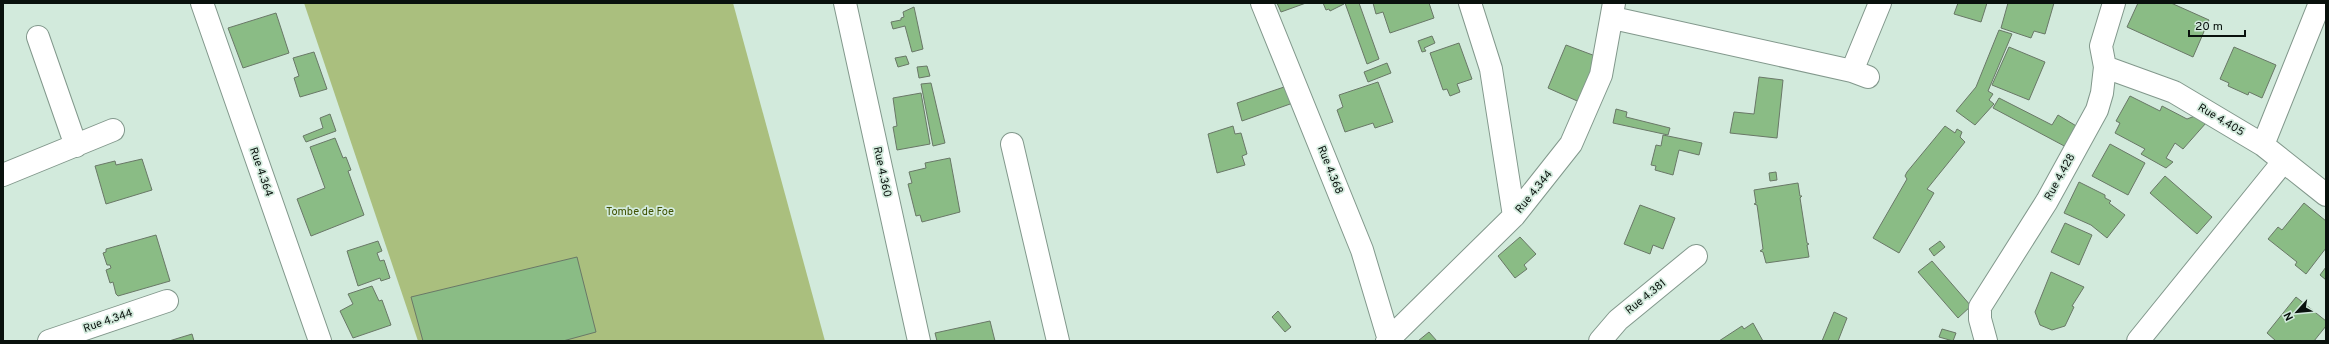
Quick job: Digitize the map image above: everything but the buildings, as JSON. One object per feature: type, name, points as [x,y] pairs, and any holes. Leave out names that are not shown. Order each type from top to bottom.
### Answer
[{"type":"street","name":"Rue 4.364","points":[[202,3],[320,341]]},
{"type":"street","name":"Rue 4.360","points":[[845,3],[919,341]]},
{"type":"street","name":"Rue 4.368","points":[[1262,3],[1362,250],[1388,340]]},
{"type":"street","points":[[1470,3],[1491,69],[1514,216]]},
{"type":"street","points":[[1614,11],[1860,74],[1880,3]]},
{"type":"street","name":"Rue 4.428","points":[[1986,341],[1980,307],[2047,201],[2096,110],[2102,93],[2105,67],[2101,46],[2114,3]]},
{"type":"street","points":[[2263,145],[2320,3]]},
{"type":"street","name":"Rue 4.344","points":[[1388,340],[1514,216],[1571,144],[1601,75],[1614,11]]},
{"type":"street","points":[[38,37],[76,146]]},
{"type":"street","name":"Rue 4.405","points":[[2105,67],[2174,92],[2263,145],[2326,195]]},
{"type":"street","points":[[3,175],[113,130]]},
{"type":"street","points":[[1012,144],[1058,341]]},
{"type":"street","points":[[2138,341],[2283,162]]},
{"type":"street","name":"Rue 4.381","points":[[1600,341],[1618,320],[1696,256]]},
{"type":"street","name":"Rue 4.344","points":[[49,341],[167,301]]},
{"type":"green space","name":"Tombe de Foe","points":[[304,3],[733,3],[825,341],[418,341]]}]
